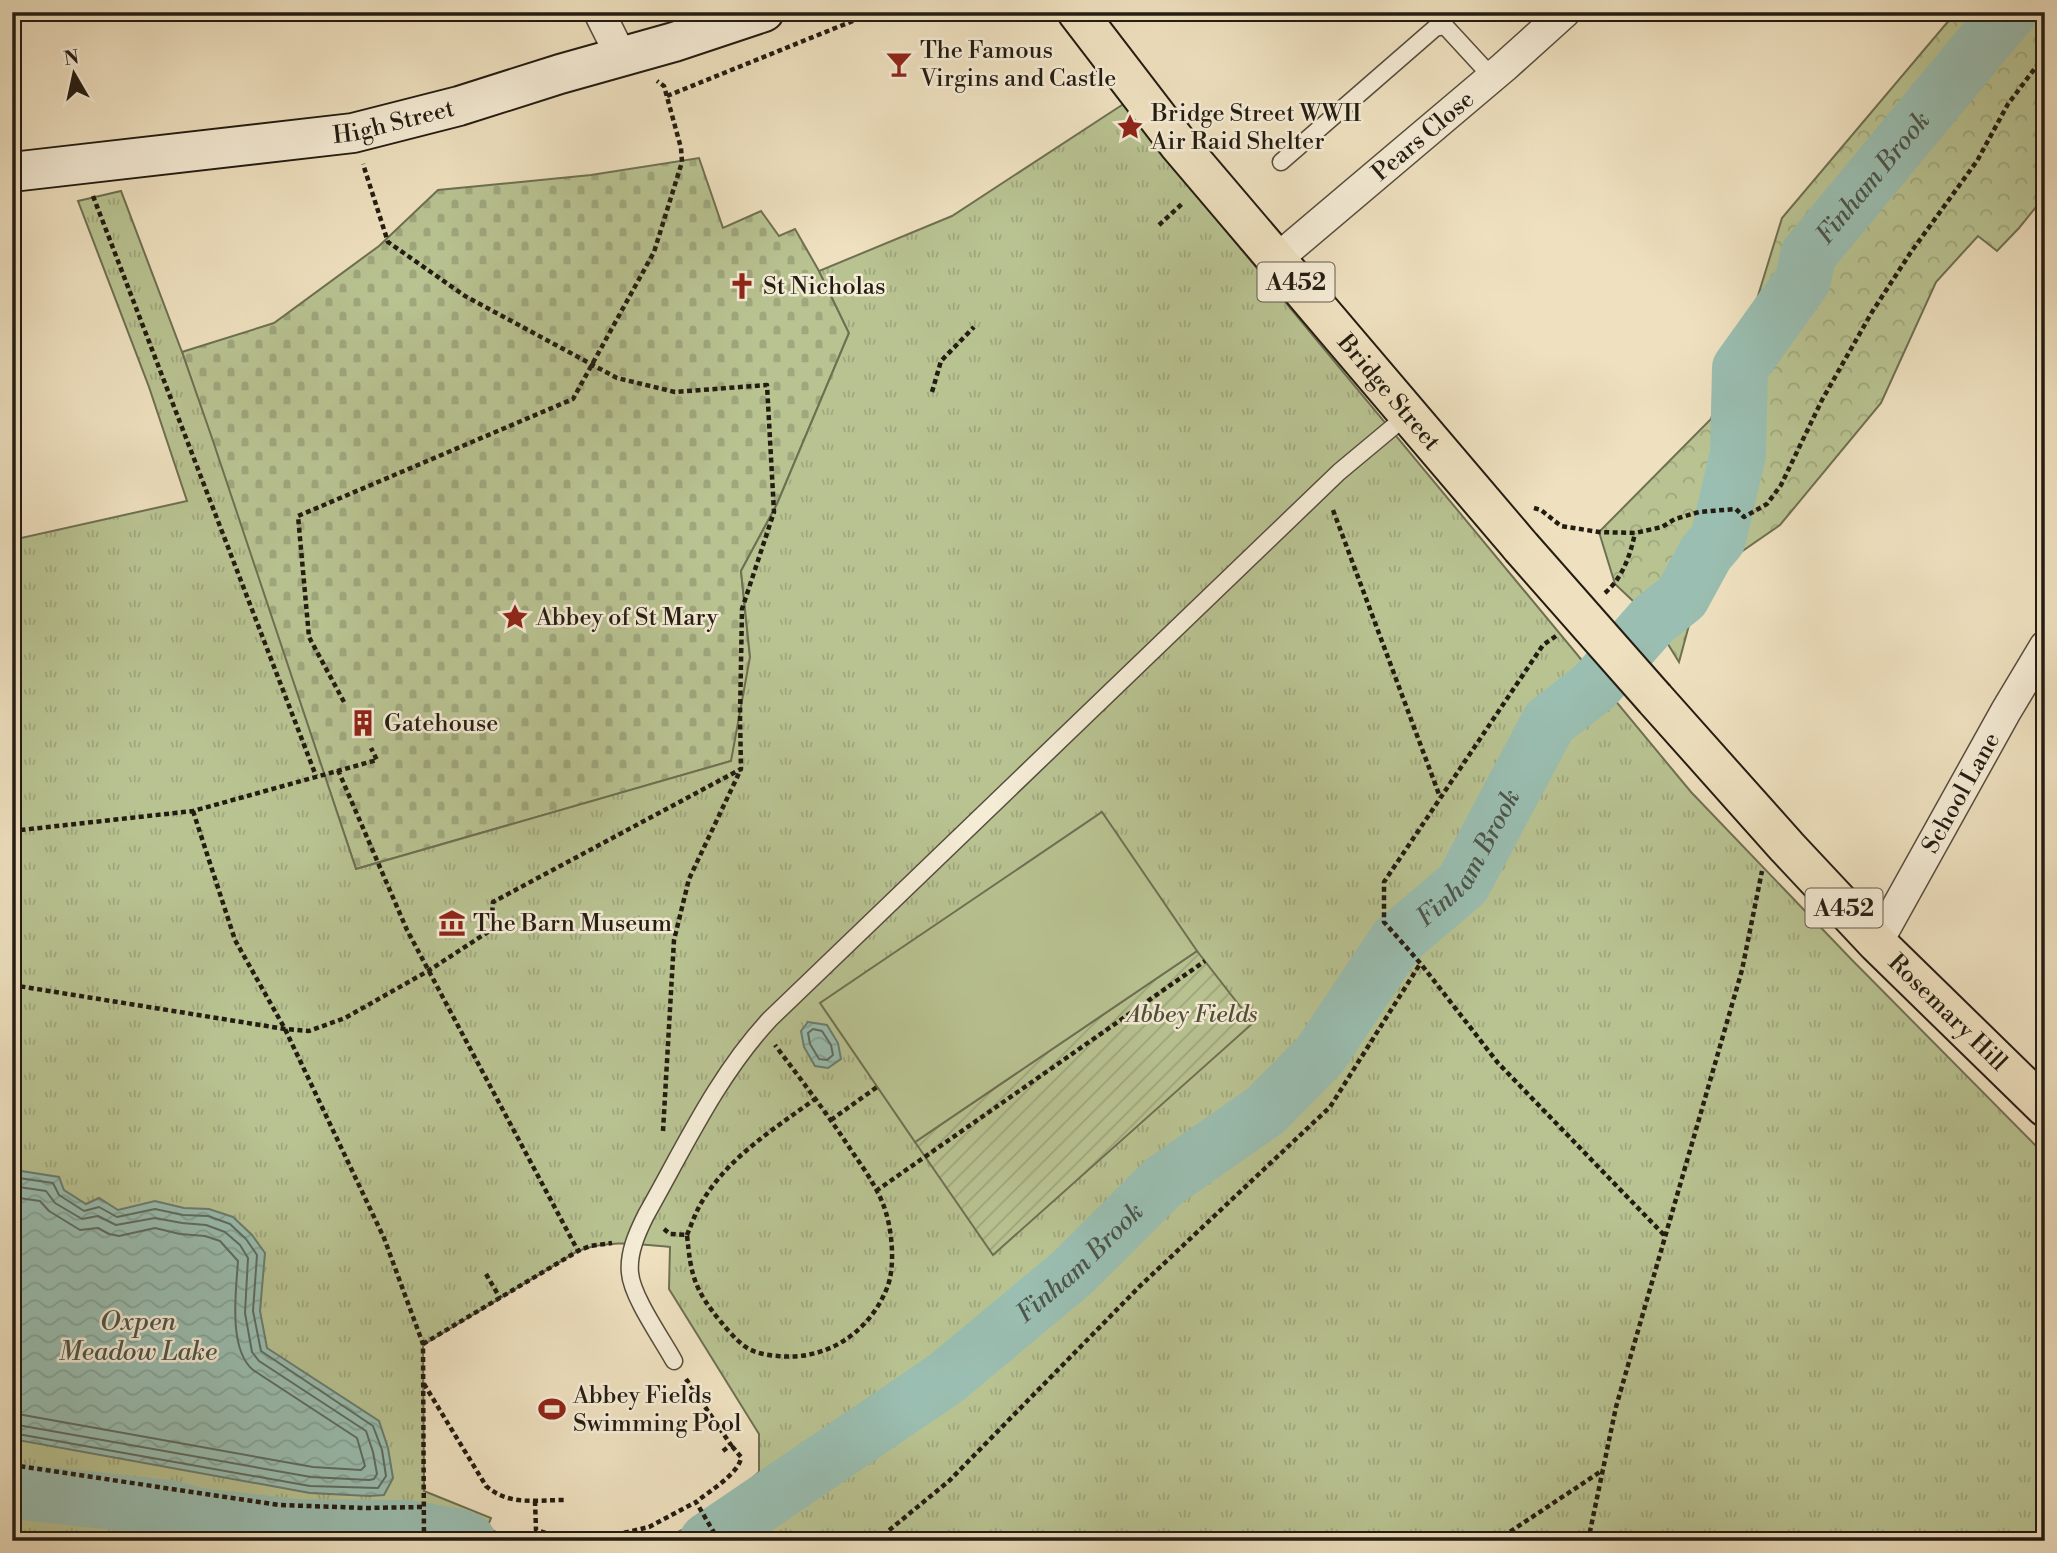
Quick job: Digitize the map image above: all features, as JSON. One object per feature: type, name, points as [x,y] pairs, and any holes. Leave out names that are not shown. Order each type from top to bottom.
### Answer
[{"type":"main road","name":"Bridge Street","points":[[1077,12],[1179,145],[1521,547],[1655,699]]},
{"type":"main road","name":"Rosemary Hill","points":[[1655,699],[1877,943],[2045,1107]]},
{"type":"street","points":[[598,12],[622,58]]},
{"type":"street","name":"High Street","points":[[12,172],[353,133],[459,106],[622,58],[764,12]]},
{"type":"street","name":"Pears Close","points":[[1277,258],[1565,12]]},
{"type":"street","name":"School Lane","points":[[1877,943],[2045,646]]},
{"type":"lane","points":[[1281,162],[1435,29],[1445,26],[1492,77]]},
{"type":"lane","points":[[674,1361],[630,1277],[629,1265],[634,1244],[646,1215],[722,1081],[762,1027],[1325,486],[1393,427]]},
{"type":"path","points":[[667,96],[875,12]]},
{"type":"path","points":[[1493,514],[1525,506],[1541,510],[1561,526],[1599,532],[1635,533],[1662,527],[1675,519],[1699,512],[1736,509],[1744,517],[1767,504],[1781,485],[1822,400],[1872,312],[1911,252],[1976,162],[2008,104],[2045,55]]},
{"type":"path","points":[[344,702],[309,637],[298,516],[573,399],[654,252],[682,162],[681,148],[664,86],[622,58]]},
{"type":"path","points":[[353,133],[388,242],[465,296],[617,378],[676,392],[767,385],[774,512],[742,609],[741,769],[689,878],[674,940],[663,1131]]},
{"type":"path","points":[[81,165],[316,776]]},
{"type":"path","points":[[1159,225],[1186,200]]},
{"type":"path","points":[[932,392],[940,361],[974,327]]},
{"type":"path","points":[[1325,486],[1440,798]]},
{"type":"path","points":[[1615,584],[1629,559],[1635,533]]},
{"type":"path","points":[[1556,636],[1543,645],[1384,882],[1384,922],[1498,1063],[1665,1236]]},
{"type":"path","points":[[12,831],[192,811],[377,760],[370,748]]},
{"type":"path","points":[[12,985],[309,1031],[345,1018],[428,971],[491,930],[493,902],[741,769]]},
{"type":"path","points":[[338,770],[407,930],[578,1251]]},
{"type":"path","points":[[192,811],[235,940],[285,1029],[384,1238],[424,1345],[424,1541]]},
{"type":"path","points":[[1588,1541],[1616,1407],[1742,970],[1762,870],[1787,847]]},
{"type":"path","points":[[876,1191],[1205,961]]},
{"type":"path","points":[[876,1541],[948,1481],[1140,1286],[1330,1108],[1420,964]]},
{"type":"path","points":[[762,1027],[831,1120],[883,1203],[890,1232],[891,1273],[887,1287],[863,1325],[842,1343],[818,1354],[793,1358],[769,1355],[755,1352],[743,1345],[710,1309],[696,1287],[687,1234],[702,1200],[729,1165],[815,1099]]},
{"type":"path","points":[[831,1120],[877,1087]]},
{"type":"path","points":[[646,1215],[670,1234],[687,1234]]},
{"type":"path","points":[[424,1345],[578,1251],[601,1244],[634,1244]]},
{"type":"path","points":[[486,1274],[500,1298]]},
{"type":"path","points":[[535,1500],[536,1530],[565,1539],[606,1537],[636,1532],[663,1521],[696,1502],[736,1470],[741,1463],[741,1457],[674,1361]]},
{"type":"path","points":[[423,1382],[486,1486],[497,1495],[512,1500],[564,1500]]},
{"type":"path","points":[[720,1453],[731,1445]]},
{"type":"path","points":[[12,1465],[279,1505],[424,1507]]},
{"type":"path","points":[[1496,1541],[1603,1470]]},
{"type":"path","points":[[696,1502],[719,1541]]},
{"type":"green space","points":[[1956,12],[2045,12],[2045,196],[1997,251],[1978,236],[1936,282],[1881,403],[1780,525],[1731,559],[1695,603],[1679,662],[1653,620],[1615,584],[1599,532],[1711,419],[1724,376],[1757,299],[1782,218]]},
{"type":"green space","name":"Abbey Fields","points":[[1125,103],[1165,157],[1691,792],[2045,1155],[2045,1541],[660,1541],[696,1523],[759,1472],[759,1434],[669,1289],[670,1247],[624,1243],[578,1251],[423,1345],[424,1491],[491,1518],[487,1528],[517,1541],[12,1541],[12,540],[187,501],[149,387],[78,201],[121,191],[212,438],[356,869],[731,761],[750,657],[741,571],[777,504],[849,333],[819,271],[952,216]]},
{"type":"green space","points":[[699,158],[723,228],[761,211],[779,236],[795,229],[849,333],[777,504],[741,571],[750,657],[755,746],[731,761],[356,869],[182,352],[274,323],[379,246],[438,190],[591,175]]},
{"type":"green space","points":[[1102,812],[1197,951],[915,1142],[820,1003]]},
{"type":"green space","points":[[1197,951],[1253,1023],[993,1255],[915,1142]]},
{"type":"water","points":[[808,1022],[827,1025],[838,1043],[841,1059],[828,1068],[815,1066],[804,1047],[801,1031]]},
{"type":"water","name":"Oxpen Meadow Lake","points":[[12,1165],[15,1170],[59,1177],[64,1190],[86,1204],[99,1198],[118,1210],[155,1201],[184,1208],[209,1209],[233,1217],[252,1235],[265,1253],[260,1311],[267,1348],[379,1421],[388,1448],[393,1478],[384,1495],[310,1493],[12,1439]]},
{"type":"waterway","name":"Finham Brook","points":[[707,1541],[946,1378],[1073,1272],[1163,1182],[1266,1110],[1320,1055],[1396,941],[1463,884],[1549,722],[1594,687],[1653,620],[1682,597],[1706,553],[1718,539],[1738,454],[1740,368],[1803,280],[1808,255],[2009,12]]},
{"type":"waterway","name":"Finham Brook","points":[[12,1491],[170,1508],[199,1516],[297,1527],[408,1528],[461,1537],[468,1541]]},
{"type":"place","name":"The Famous Virgins and Castle","points":[[899,64]]},
{"type":"place","name":"Bridge Street WWII Air Raid Shelter","points":[[1130,127]]},
{"type":"place","name":"St Nicholas","points":[[742,286]]},
{"type":"place","name":"Abbey of St Mary","points":[[515,617]]},
{"type":"place","name":"Gatehouse","points":[[363,723]]},
{"type":"place","name":"The Barn Museum","points":[[452,923]]},
{"type":"place","name":"Abbey Fields Swimming Pool","points":[[552,1409]]}]
